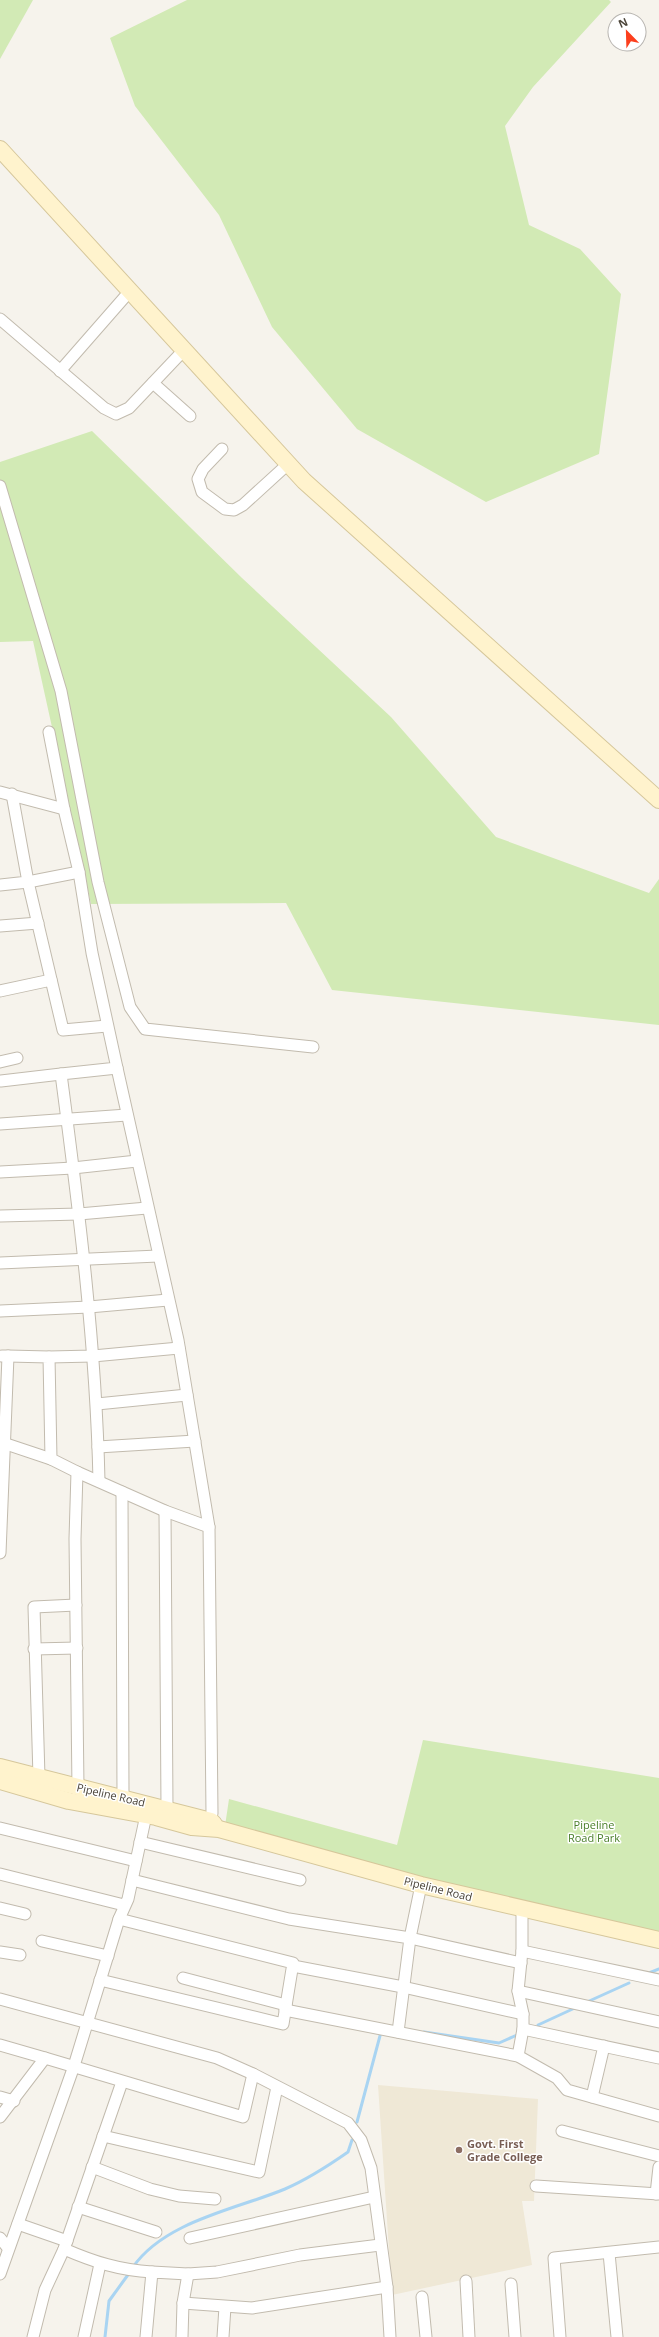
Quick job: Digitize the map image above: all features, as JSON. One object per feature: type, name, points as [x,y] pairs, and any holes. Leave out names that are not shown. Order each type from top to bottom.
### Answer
[{"type":"street","points":[[0,149],[309,486],[501,660],[659,800]]},
{"type":"street","points":[[60,371],[130,291]]},
{"type":"street","points":[[0,319],[104,408],[116,414],[129,408],[184,350]]},
{"type":"street","points":[[152,383],[190,416]]},
{"type":"street","points":[[222,449],[203,469],[198,479],[202,492],[225,509],[234,510],[243,505],[288,464]]},
{"type":"street","points":[[0,486],[61,691],[98,882],[130,1007],[145,1029],[313,1047]]},
{"type":"street","points":[[49,732],[64,809],[80,872],[92,953],[107,1026],[179,1348],[209,1527],[213,1826]]},
{"type":"street","points":[[0,792],[64,809]]},
{"type":"street","points":[[12,794],[28,882],[63,1030],[107,1026]]},
{"type":"street","points":[[0,885],[28,882],[80,872]]},
{"type":"street","points":[[0,926],[38,922]]},
{"type":"street","points":[[0,991],[51,980]]},
{"type":"street","points":[[0,1062],[17,1058]]},
{"type":"street","points":[[1,1081],[117,1068]]},
{"type":"street","points":[[61,1074],[89,1307],[97,1404],[99,1481]]},
{"type":"street","points":[[0,1124],[67,1121],[127,1115]]},
{"type":"street","points":[[0,1172],[73,1168],[137,1161]]},
{"type":"street","points":[[0,1216],[79,1214],[147,1208]]},
{"type":"street","points":[[0,1263],[84,1257],[158,1256]]},
{"type":"street","points":[[0,1311],[89,1307],[168,1300]]},
{"type":"street","points":[[0,1553],[4,1356],[93,1356],[179,1348]]},
{"type":"street","points":[[49,1357],[51,1459]]},
{"type":"street","points":[[97,1404],[187,1395]]},
{"type":"street","points":[[98,1447],[195,1441]]},
{"type":"street","points":[[3,1442],[51,1459],[165,1511],[209,1527]]},
{"type":"street","points":[[77,1472],[75,1539],[78,1788]]},
{"type":"street","points":[[122,1492],[123,1798]]},
{"type":"street","points":[[165,1511],[167,1808]]},
{"type":"street","points":[[39,1777],[34,1649],[34,1607],[76,1605]]},
{"type":"street","points":[[34,1649],[77,1648]]},
{"type":"street","name":"Pipeline Road","points":[[0,1767],[78,1788],[167,1808],[213,1826],[421,1886],[659,1940]]},
{"type":"street","name":"Pipeline Road","points":[[0,1781],[70,1801],[213,1826]]},
{"type":"street","points":[[0,2274],[74,2066],[119,1919],[128,1899],[146,1815]]},
{"type":"street","points":[[0,1828],[136,1861]]},
{"type":"street","points":[[140,1842],[300,1880]]},
{"type":"street","points":[[0,1874],[124,1905]]},
{"type":"street","points":[[132,1880],[289,1919],[659,1980]]},
{"type":"street","points":[[387,2030],[403,1987],[410,1938],[421,1886]]},
{"type":"street","points":[[0,1908],[25,1914]]},
{"type":"street","points":[[518,2056],[523,2014],[518,1991],[521,1957],[522,1909]]},
{"type":"street","points":[[119,1919],[293,1963],[293,1966],[403,1987],[523,2014]]},
{"type":"street","points":[[42,1941],[108,1956]]},
{"type":"street","points":[[0,1952],[20,1955]]},
{"type":"street","points":[[100,1980],[283,2024],[293,1966]]},
{"type":"street","points":[[183,1978],[286,2008],[518,2056],[557,2078],[567,2090],[659,2116]]},
{"type":"street","points":[[518,1991],[659,2022]]},
{"type":"street","points":[[0,1999],[206,2055],[253,2074],[342,2119],[353,2128],[361,2140],[371,2168],[380,2245],[387,2288],[390,2337]]},
{"type":"street","points":[[522,2032],[604,2046],[659,2058]]},
{"type":"street","points":[[0,2045],[243,2117],[253,2074]]},
{"type":"street","points":[[592,2097],[604,2046]]},
{"type":"street","points":[[0,2117],[14,2101],[45,2058]]},
{"type":"street","points":[[33,2337],[45,2290],[65,2245],[122,2082]]},
{"type":"street","points":[[103,2136],[259,2172],[277,2087]]},
{"type":"street","points":[[0,2097],[14,2101]]},
{"type":"street","points":[[562,2131],[659,2156]]},
{"type":"street","points":[[92,2167],[150,2189],[179,2196],[215,2200]]},
{"type":"street","points":[[536,2186],[658,2194],[659,2167]]},
{"type":"street","points":[[190,2238],[374,2197]]},
{"type":"street","points":[[78,2207],[156,2232]]},
{"type":"street","points":[[18,2224],[65,2245],[100,2264],[130,2271],[188,2274],[217,2272],[300,2255],[380,2245]]},
{"type":"street","points":[[0,2238],[8,2248]]},
{"type":"street","points":[[560,2337],[554,2258],[659,2247]]},
{"type":"street","points":[[609,2253],[616,2337]]},
{"type":"street","points":[[84,2337],[100,2264]]},
{"type":"street","points":[[146,2337],[152,2272]]},
{"type":"street","points":[[182,2337],[183,2303],[188,2274]]},
{"type":"street","points":[[466,2281],[468,2337]]},
{"type":"street","points":[[511,2284],[515,2337]]},
{"type":"street","points":[[183,2303],[252,2308],[387,2288]]},
{"type":"street","points":[[422,2297],[426,2337]]},
{"type":"street","points":[[223,2337],[225,2306]]},
{"type":"shaded area","name":"Govt. First Grade College","points":[[378,2085],[538,2099],[534,2201],[522,2201],[532,2265],[392,2295]]},
{"type":"green space","points":[[0,0],[33,0],[0,59]]},
{"type":"green space","points":[[187,0],[609,0],[611,2],[533,87],[505,126],[529,225],[580,249],[621,294],[599,454],[486,502],[357,429],[272,327],[219,215],[135,106],[110,38]]},
{"type":"green space","points":[[92,431],[242,578],[391,717],[496,837],[649,893],[659,879],[659,1025],[332,990],[286,903],[91,904],[33,641],[0,642],[0,462]]},
{"type":"green space","name":"Pipeline Road Park","points":[[423,1740],[659,1778],[659,1937],[423,1884],[225,1826],[229,1799],[397,1845]]},
{"type":"waterway","points":[[649,1973],[659,1969]]},
{"type":"waterway","points":[[587,2002],[629,1983]]},
{"type":"waterway","points":[[538,2025],[577,2007]]},
{"type":"waterway","points":[[357,2122],[381,2032]]},
{"type":"waterway","points":[[424,2032],[499,2043],[517,2035]]},
{"type":"waterway","points":[[133,2267],[147,2251],[182,2227],[224,2210],[285,2189],[310,2177],[348,2152],[352,2140]]},
{"type":"waterway","points":[[105,2337],[109,2301],[130,2272]]},
{"type":"place","name":"Govt. First Grade College","points":[[459,2150]]}]
